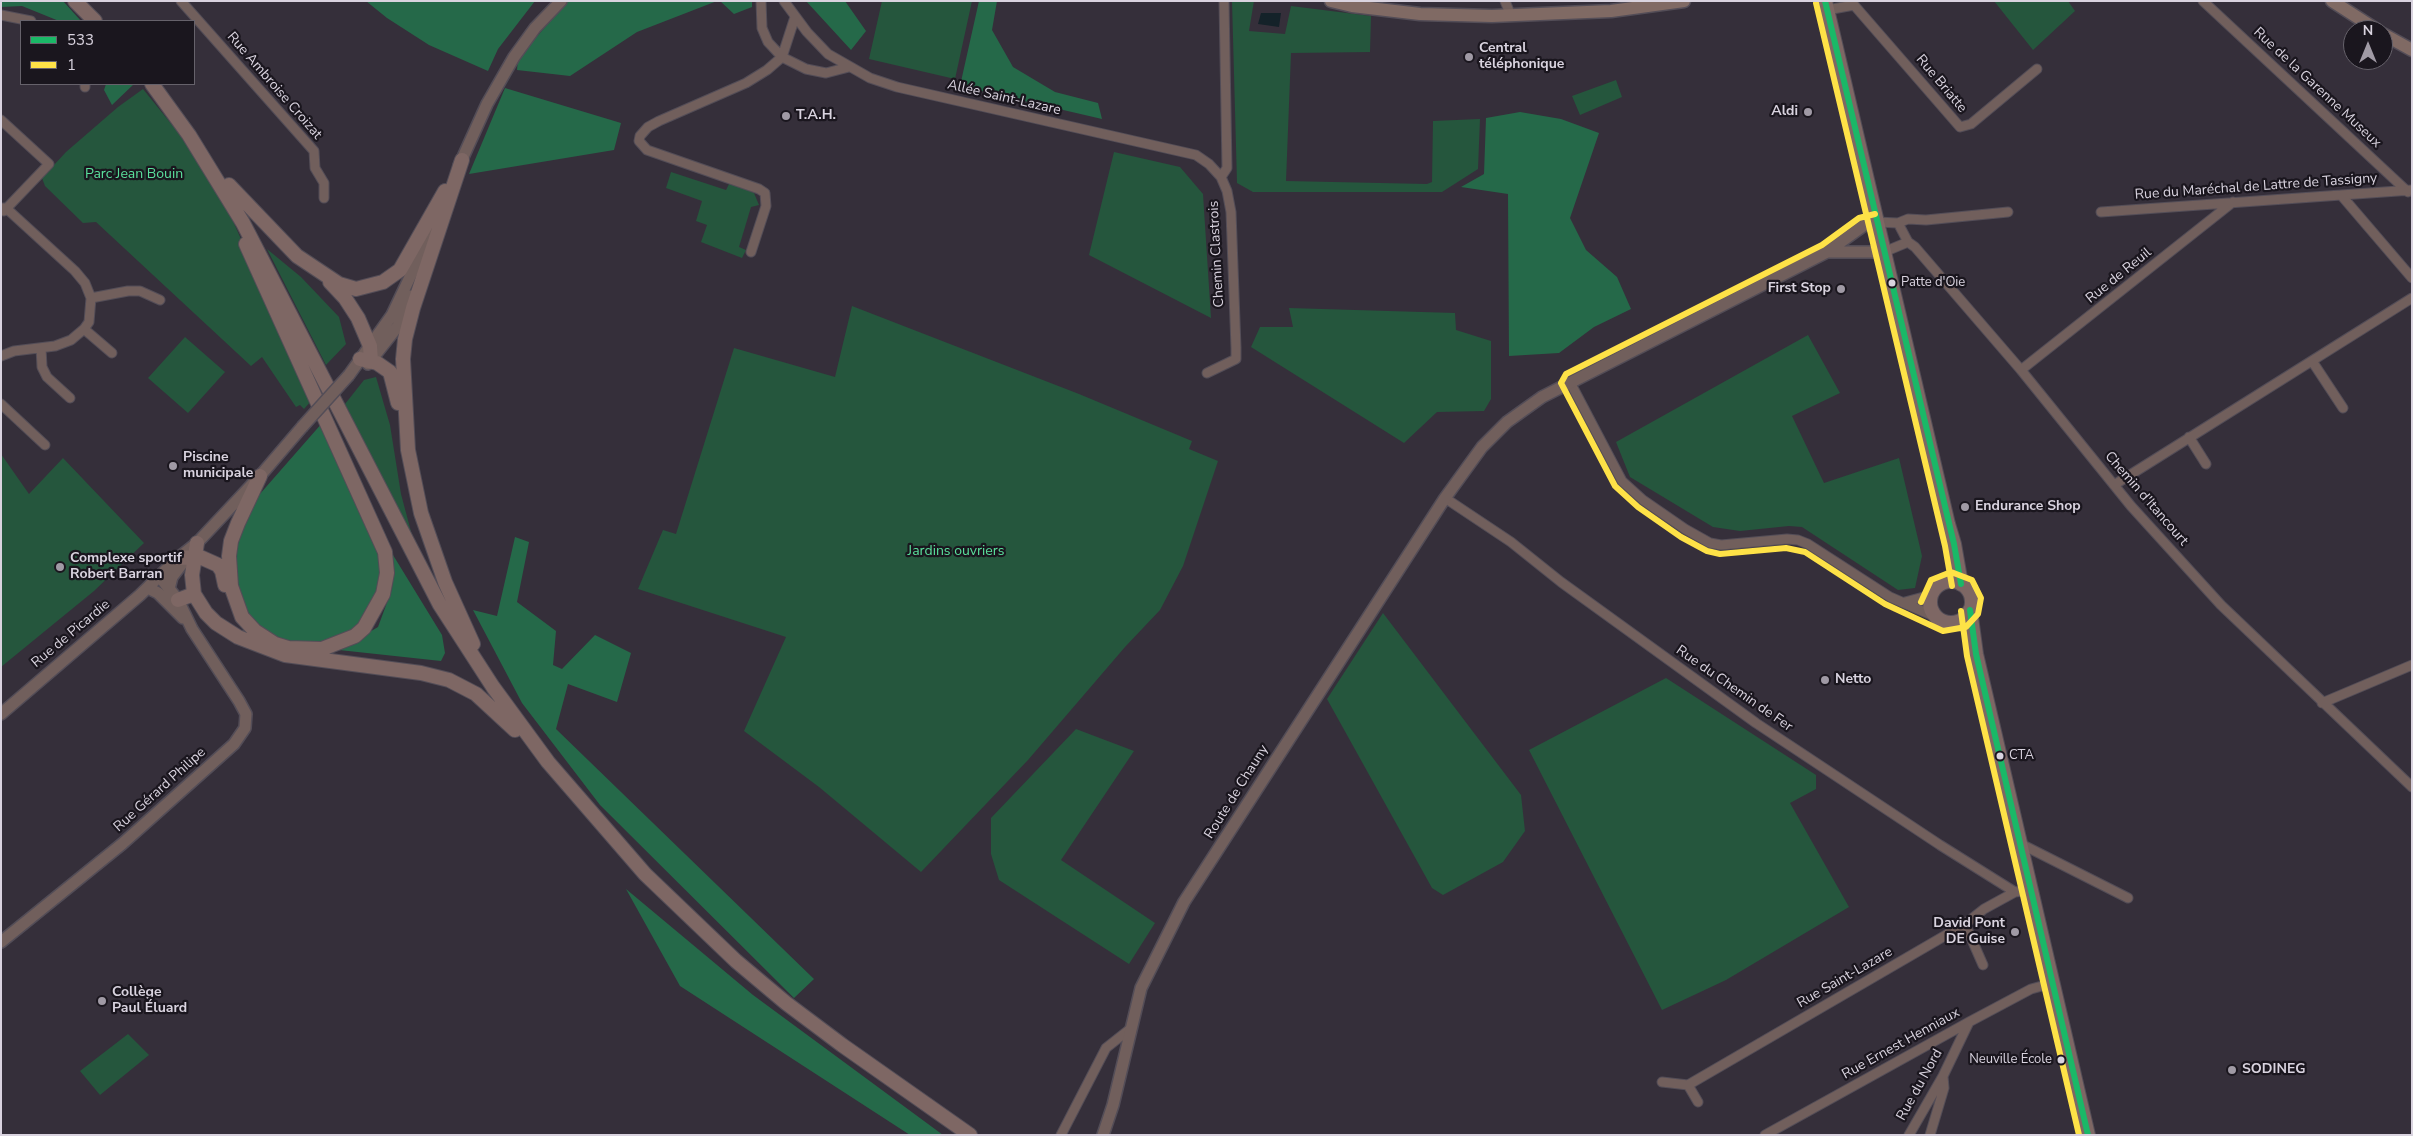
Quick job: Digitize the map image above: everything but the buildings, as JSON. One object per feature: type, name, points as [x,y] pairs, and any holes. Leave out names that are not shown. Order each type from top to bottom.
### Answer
[{"type":"main road","points":[[75,1],[94,20]]},
{"type":"main road","points":[[1331,1],[1352,6],[1420,14],[1511,16],[1611,11],[1684,1]]},
{"type":"main road","points":[[2339,3],[2363,20]]},
{"type":"main road","points":[[1826,6],[1954,544],[1961,584]]},
{"type":"main road","points":[[2393,40],[2412,50]]},
{"type":"main road","points":[[153,85],[225,190],[269,269],[412,554],[440,605],[493,687],[548,762]]},
{"type":"main road","points":[[204,158],[297,256],[324,276],[339,284],[356,289],[374,286],[393,276],[406,262],[462,160]]},
{"type":"main road","points":[[408,450],[403,359],[405,339],[462,160]]},
{"type":"main road","points":[[186,557],[218,565],[222,571],[231,609],[242,616],[260,635],[288,648],[312,650],[334,645],[355,636],[368,622],[383,594],[386,584],[387,563],[384,552],[362,498],[306,380],[225,190]]},
{"type":"main road","points":[[324,276],[353,309],[370,346],[366,360],[386,368],[393,378],[421,513],[445,582],[493,687]]},
{"type":"main road","points":[[242,616],[231,586],[229,556],[231,541],[260,476]]},
{"type":"main road","points":[[1948,524],[1950,556],[1943,582],[1935,589],[1931,596],[1930,605],[1936,617],[1945,622],[1955,622],[1964,618],[1970,610]]},
{"type":"main road","points":[[186,557],[197,543]]},
{"type":"main road","points":[[186,557],[192,575],[194,594],[206,613],[216,623],[238,637],[268,649],[303,658],[431,675],[459,684],[493,708],[548,762],[639,867],[736,960],[786,1003],[842,1045],[970,1135]]},
{"type":"main road","points":[[1943,582],[1952,581],[1961,584],[1970,592],[1972,598],[1970,610],[1976,654],[2088,1135]]},
{"type":"main road","points":[[174,594],[194,594]]},
{"type":"main road","points":[[1955,622],[1976,654]]},
{"type":"street","name":"Rue Ambroise Croizat","points":[[181,1],[314,151],[316,168],[324,183],[324,198]]},
{"type":"street","points":[[370,346],[392,315],[432,232],[462,160],[502,78],[535,28],[562,1]]},
{"type":"street","points":[[761,1],[762,28],[768,42],[782,57],[806,69],[826,73],[849,67]]},
{"type":"street","name":"Allée Saint-Lazare","points":[[784,1],[795,18],[828,54],[870,78],[897,88],[1196,155],[1221,177]]},
{"type":"street","points":[[1221,177],[1227,168],[1224,1]]},
{"type":"street","points":[[1505,1],[1511,16]]},
{"type":"street","name":"Rue de la Garenne Museux","points":[[2203,1],[2410,192]]},
{"type":"street","name":"Rue Briatte","points":[[1826,6],[1854,4],[1960,127],[1971,124],[2037,69]]},
{"type":"street","points":[[1,16],[25,20]]},
{"type":"street","points":[[751,252],[766,206],[764,193],[759,188],[647,150],[640,141],[640,136],[642,131],[659,120],[759,76],[782,57],[795,18]]},
{"type":"street","points":[[1,120],[49,164],[3,210],[75,271],[85,283],[92,298],[89,322],[84,330],[71,340],[55,346],[14,351],[1,356]]},
{"type":"street","name":"Chemin Clastrois","points":[[1207,373],[1236,359],[1231,212],[1227,191],[1221,177]]},
{"type":"street","name":"Rue du Maréchal de Lattre de Tassigny","points":[[2101,212],[2410,192]]},
{"type":"street","points":[[2341,195],[2412,278]]},
{"type":"street","name":"Rue de Reuil","points":[[2021,370],[2233,202]]},
{"type":"street","points":[[1877,222],[1898,223],[1908,219],[1926,220],[2008,212]]},
{"type":"street","name":"Route de Chauny","points":[[1103,1135],[1113,1105],[1141,988],[1184,902],[1448,494],[1482,447],[1507,422],[1542,398],[1570,382],[1826,252],[1863,226],[1877,222]]},
{"type":"street","name":"Chemin d'Itancourt","points":[[1898,223],[1908,242],[1915,247],[2021,370],[2114,485],[2221,605],[2412,787]]},
{"type":"street","points":[[197,543],[260,476],[349,375],[398,326],[426,259],[432,232]]},
{"type":"street","points":[[1826,252],[1884,252],[1908,242]]},
{"type":"street","points":[[92,298],[128,291],[140,291],[160,300]]},
{"type":"street","points":[[2114,485],[2412,298]]},
{"type":"street","points":[[84,330],[112,352]]},
{"type":"street","points":[[41,348],[42,367],[47,377],[70,398]]},
{"type":"street","points":[[2312,361],[2343,408]]},
{"type":"street","points":[[1570,382],[1622,481],[1643,500],[1685,529],[1710,543],[1721,545],[1787,539],[1798,540],[1808,544],[1890,597],[1936,617]]},
{"type":"street","points":[[1,404],[45,445]]},
{"type":"street","points":[[2189,437],[2206,464]]},
{"type":"street","name":"Rue du Chemin de Fer","points":[[1448,494],[1561,582],[1756,723],[1940,845],[2015,892]]},
{"type":"street","points":[[174,594],[172,576],[186,557]]},
{"type":"street","name":"Rue de Picardie","points":[[1,714],[160,577],[186,557]]},
{"type":"street","name":"Rue Gérard Philipe","points":[[1,942],[122,844],[234,744],[245,728],[246,714],[192,629],[174,594],[160,577]]},
{"type":"street","name":"Rue Gérard Philipe","points":[[148,588],[158,593],[192,629]]},
{"type":"street","points":[[1903,603],[1931,596]]},
{"type":"street","points":[[2322,703],[2412,665]]},
{"type":"street","points":[[2021,844],[2128,898]]},
{"type":"street","points":[[2015,892],[2033,894]]},
{"type":"street","name":"Rue Saint-Lazare","points":[[1688,1085],[1965,924],[1984,909],[2015,892]]},
{"type":"street","points":[[1965,924],[1983,965]]},
{"type":"street","name":"Rue Ernest Henniaux","points":[[1765,1135],[2031,989],[2053,983]]},
{"type":"street","name":"Rue du Nord","points":[[1908,1135],[1943,1076],[1969,1022]]},
{"type":"street","points":[[1061,1135],[1106,1048],[1130,1029]]},
{"type":"street","points":[[1930,1135],[1944,1088],[1943,1076]]},
{"type":"street","points":[[1662,1082],[1688,1085],[1698,1102]]},
{"type":"green space","points":[[1,1],[63,1],[80,20],[57,20],[22,6],[1,7]]},
{"type":"green space","points":[[366,1],[535,1],[498,49],[488,71],[429,45],[387,18]]},
{"type":"green space","points":[[568,1],[717,1],[637,32],[570,76],[517,70],[518,58]]},
{"type":"green space","points":[[720,1],[752,1],[752,7],[734,14]]},
{"type":"green space","points":[[806,1],[845,1],[866,31],[851,50]]},
{"type":"green space","points":[[882,1],[972,1],[955,79],[869,59]]},
{"type":"green space","points":[[979,1],[997,1],[992,30],[1013,67],[1055,92],[1098,103],[1102,119],[960,86]]},
{"type":"green space","points":[[1232,1],[1254,1],[1249,31],[1285,34],[1291,6],[1371,16],[1370,52],[1291,53],[1286,181],[1427,184],[1432,182],[1433,121],[1480,119],[1478,169],[1442,192],[1253,192],[1237,183]]},
{"type":"green space","points":[[1994,1],[2068,1],[2075,11],[2033,50]]},
{"type":"green space","points":[[1616,80],[1622,97],[1580,115],[1572,96]]},
{"type":"green space","points":[[106,85],[133,85],[112,105],[104,90]]},
{"type":"green space","points":[[505,88],[621,123],[614,150],[469,174]]},
{"type":"green space","name":"Parc Jean Bouin","points":[[143,89],[177,131],[209,178],[233,221],[312,400],[304,409],[300,405],[296,407],[262,357],[251,366],[96,222],[83,223],[45,186],[42,178],[66,152],[118,107]]},
{"type":"green space","points":[[1520,112],[1561,119],[1599,133],[1570,218],[1586,250],[1617,277],[1631,309],[1594,327],[1559,353],[1509,356],[1508,194],[1461,187],[1484,174],[1486,118]]},
{"type":"green space","points":[[1114,152],[1180,167],[1203,194],[1211,318],[1089,255]]},
{"type":"green space","points":[[671,172],[726,190],[729,184],[733,184],[754,193],[759,205],[751,207],[739,247],[746,250],[742,258],[701,242],[707,225],[696,221],[702,201],[666,188]]},
{"type":"green space","points":[[267,249],[301,277],[339,317],[346,344],[326,365]]},
{"type":"green space","name":"Jardins ouvriers","points":[[852,306],[1079,394],[1192,441],[1189,449],[1218,461],[1183,566],[1160,610],[1125,647],[1028,760],[921,872],[819,787],[744,731],[786,637],[638,589],[663,530],[676,534],[734,348],[835,377]]},
{"type":"green space","points":[[1289,308],[1455,313],[1456,330],[1491,341],[1491,399],[1484,411],[1437,412],[1404,443],[1251,347],[1260,327],[1293,327]]},
{"type":"green space","points":[[1808,335],[1840,393],[1792,416],[1824,483],[1899,458],[1922,556],[1915,588],[1898,590],[1802,527],[1789,526],[1740,531],[1713,527],[1630,477],[1616,442]]},
{"type":"green space","points":[[185,337],[225,372],[188,413],[148,378]]},
{"type":"green space","points":[[376,377],[390,425],[401,494],[413,539],[345,404],[364,380]]},
{"type":"green space","points":[[323,422],[384,565],[378,602],[350,634],[308,646],[277,639],[264,631],[247,613],[233,579],[233,549],[246,515],[259,495]]},
{"type":"green space","name":"Complexe sportif Robert Barran","points":[[1,454],[29,494],[63,458],[144,543],[94,591],[1,667]]},
{"type":"green space","points":[[515,537],[529,542],[517,602],[556,631],[553,665],[562,669],[595,635],[631,653],[617,702],[568,684],[556,729],[814,979],[794,998],[600,805],[522,703],[473,610],[497,616]]},
{"type":"green space","points":[[393,555],[442,635],[445,653],[441,661],[339,650],[378,627],[392,589]]},
{"type":"green space","points":[[1383,613],[1521,795],[1525,831],[1503,862],[1443,895],[1432,888],[1327,699]]},
{"type":"green space","points":[[1666,678],[1816,775],[1816,789],[1790,803],[1849,907],[1726,980],[1662,1010],[1529,750]]},
{"type":"green space","points":[[1076,729],[1134,751],[1061,860],[1155,923],[1129,964],[999,880],[991,854],[991,818]]},
{"type":"green space","points":[[626,889],[753,995],[943,1135],[910,1135],[680,986]]},
{"type":"green space","points":[[128,1034],[149,1055],[100,1095],[80,1071]]},
{"type":"shaded area","points":[[1261,13],[1281,13],[1279,27],[1258,24]]},
{"type":"transit line","name":"533","points":[[1825,1],[1954,544],[1961,584]]},
{"type":"transit line","name":"1","points":[[1816,3],[1945,546],[1952,586]]},
{"type":"transit line","name":"1","points":[[1875,214],[1859,218],[1822,245],[1566,374],[1561,383],[1615,486],[1638,507],[1681,537],[1707,551],[1720,554],[1786,548],[1805,552],[1885,604],[1943,631],[1966,627],[1978,614],[1981,598],[1972,580],[1951,572],[1931,580],[1921,602]]},
{"type":"transit line","name":"533","points":[[1970,610],[1976,654],[2088,1135]]},
{"type":"transit line","name":"1","points":[[1961,611],[1967,656],[2079,1135]]},
{"type":"place","name":"Central téléphonique","points":[[1469,57]]},
{"type":"place","name":"Aldi","points":[[1808,112]]},
{"type":"place","name":"T.A.H.","points":[[786,116]]},
{"type":"place","name":"Patte d'Oie","points":[[1892,283]]},
{"type":"place","name":"First Stop","points":[[1841,289]]},
{"type":"place","name":"Piscine municipale","points":[[173,466]]},
{"type":"place","name":"Endurance Shop","points":[[1965,507]]},
{"type":"place","name":"Complexe sportif Robert Barran","points":[[60,567]]},
{"type":"place","name":"Netto","points":[[1825,680]]},
{"type":"place","name":"CTA","points":[[2000,756]]},
{"type":"place","name":"David Pont DE Guise","points":[[2015,932]]},
{"type":"place","name":"Collège Paul Éluard","points":[[102,1001]]},
{"type":"place","name":"Neuville École","points":[[2061,1060]]},
{"type":"place","name":"SODINEG","points":[[2232,1070]]}]
